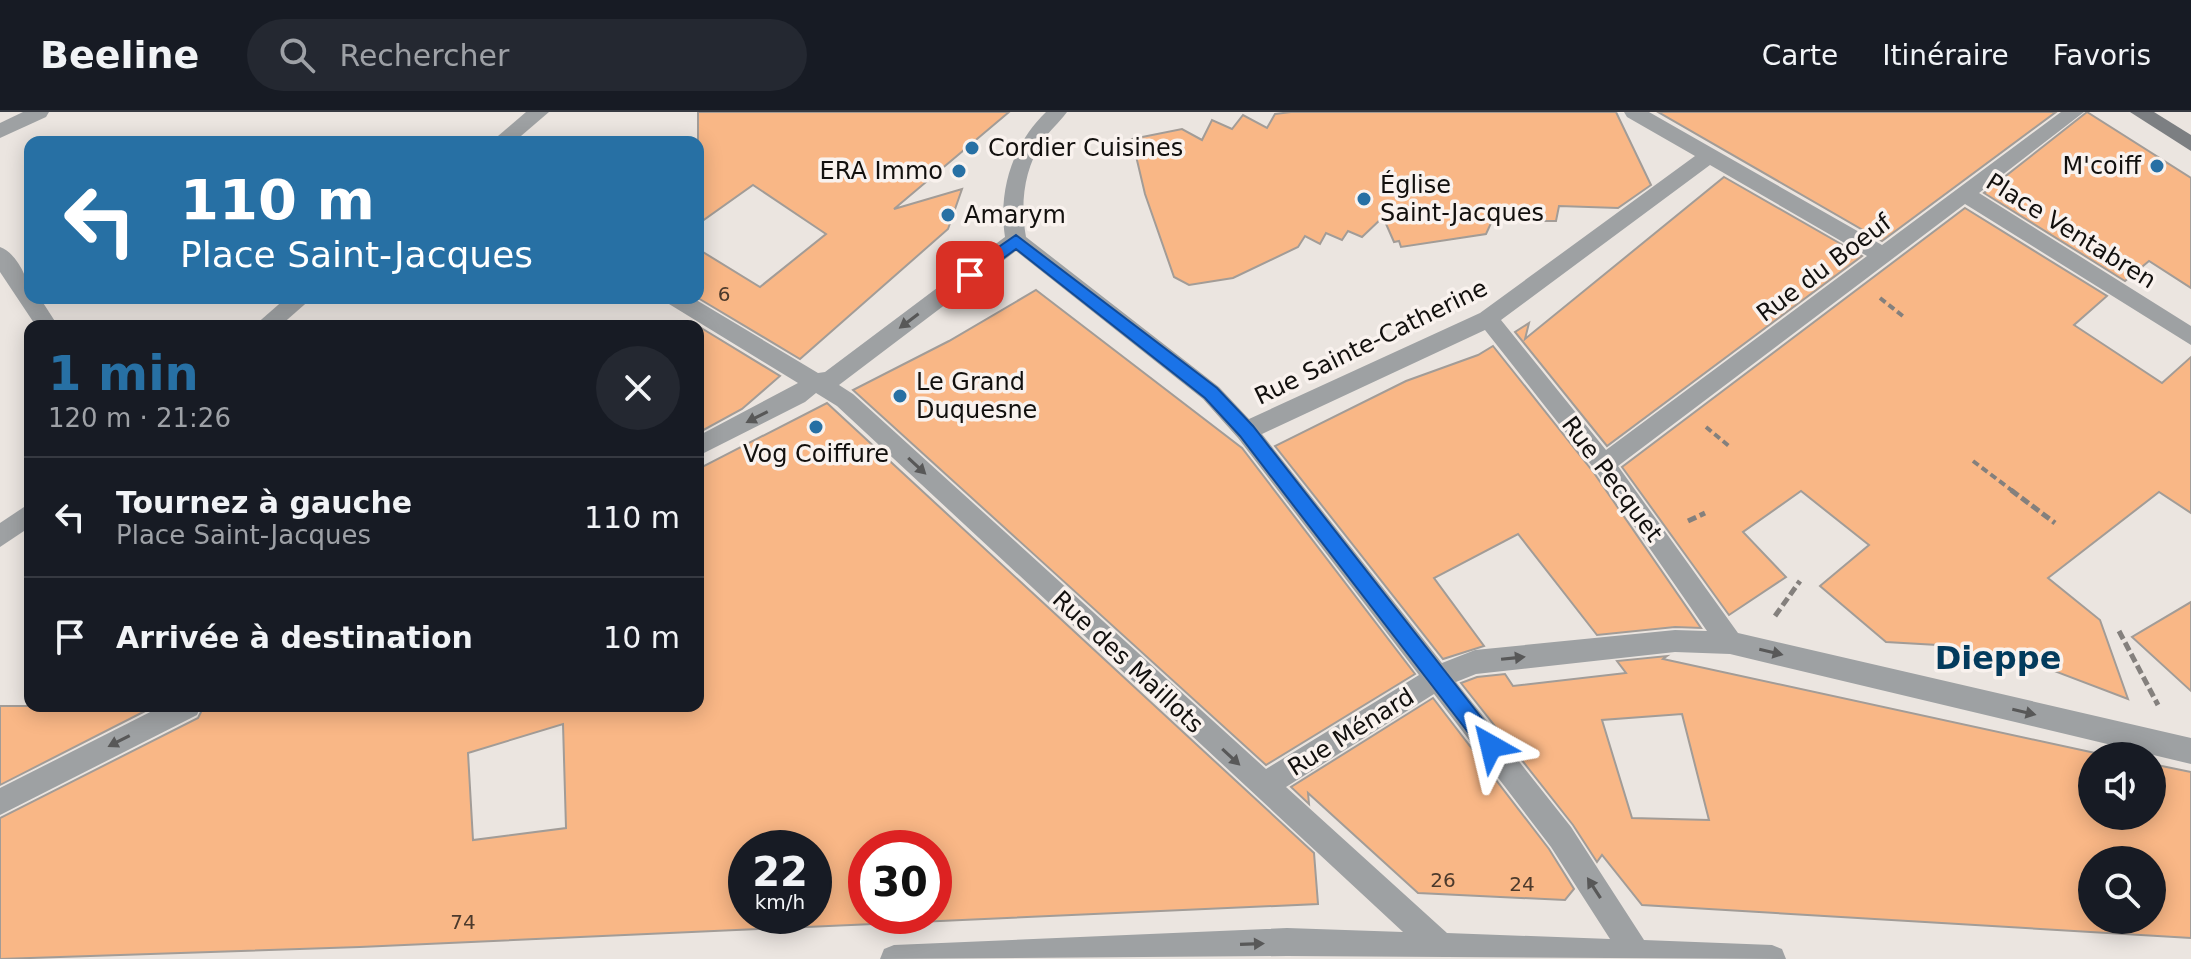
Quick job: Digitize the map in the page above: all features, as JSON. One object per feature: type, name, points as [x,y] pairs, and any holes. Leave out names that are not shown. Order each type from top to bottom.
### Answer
[{"type":"main road","points":[[2140,112],[2191,144]]},
{"type":"main road","points":[[2160,112],[2191,131]]},
{"type":"street","points":[[0,131],[39,112]]},
{"type":"street","points":[[509,136],[539,112]]},
{"type":"street","points":[[1057,112],[1026,150],[1011,220],[1016,240],[1211,393],[1246,431],[1561,837],[1636,954]]},
{"type":"street","points":[[1634,112],[1883,255]]},
{"type":"street","name":"Rue du Boeuf","points":[[1604,464],[2074,112]]},
{"type":"street","name":"Rue Sainte-Catherine","points":[[1246,431],[1488,319],[1711,154]]},
{"type":"street","name":"Place Ventabren","points":[[1965,194],[2191,337]]},
{"type":"street","points":[[704,444],[797,396],[813,383],[831,379],[1016,240]]},
{"type":"street","points":[[0,255],[7,279],[24,299]]},
{"type":"street","points":[[28,304],[42,320]]},
{"type":"street","points":[[273,320],[293,304]]},
{"type":"street","name":"Rue des Maillots","points":[[686,304],[845,400],[1440,946]]},
{"type":"street","name":"Rue Pecquet","points":[[1488,319],[1604,464],[1730,643]]},
{"type":"street","points":[[0,537],[24,518]]},
{"type":"street","name":"Rue Ménard","points":[[1263,786],[1438,677],[1475,662],[1675,641],[1730,643],[2191,751]]},
{"type":"street","points":[[0,802],[176,712]]},
{"type":"street","points":[[894,959],[1440,946],[1769,959]]},
{"type":"path","points":[[1973,461],[2055,523]]},
{"type":"path","points":[[2119,631],[2162,714]]},
{"type":"building","points":[[698,112],[1009,112],[894,209],[962,189],[948,229],[800,359],[704,302],[704,253],[760,287],[826,234],[753,185],[704,220],[704,136],[698,136]]},
{"type":"building","name":"Église Saint-Jacques","points":[[1616,112],[1651,185],[1618,208],[1559,206],[1556,221],[1492,221],[1486,234],[1401,247],[1399,241],[1394,242],[1383,217],[1362,237],[1348,231],[1342,240],[1326,233],[1320,244],[1305,236],[1298,247],[1233,278],[1189,285],[1174,277],[1145,194],[1132,139],[1182,129],[1202,140],[1212,120],[1232,129],[1243,115],[1267,128],[1275,114]]},
{"type":"building","points":[[1658,112],[2056,112],[1882,241]]},
{"type":"building","points":[[2087,112],[2191,178],[2191,288],[2149,261],[2125,281],[1984,193]]},
{"type":"building","points":[[1724,177],[1862,256],[1607,446],[1515,332],[1529,323],[1525,339]]},
{"type":"building","points":[[1965,208],[2107,296],[2074,325],[2162,383],[2191,357],[2191,513],[2159,492],[2048,578],[2100,620],[2128,699],[2028,661],[1989,652],[1975,666],[1955,646],[1886,642],[1820,586],[1869,545],[1801,491],[1743,532],[1786,577],[1729,615],[1622,467]]},
{"type":"building","points":[[1036,290],[1242,448],[1415,674],[1266,765],[853,390],[949,341]]},
{"type":"building","points":[[704,330],[780,376],[742,409],[704,430]]},
{"type":"building","points":[[1493,346],[1594,473],[1701,628],[1675,627],[1597,635],[1518,534],[1434,578],[1484,646],[1443,659],[1275,446],[1406,381],[1478,355]]},
{"type":"building","points":[[827,403],[1314,853],[1318,904],[952,920],[952,830],[848,830],[848,925],[832,926],[832,830],[728,830],[728,930],[0,959],[0,818],[198,718],[201,712],[704,712],[704,466]],"holes":[[[563,724],[566,828],[473,840],[468,753]]]},
{"type":"building","points":[[2191,602],[2191,691],[2132,637]]},
{"type":"building","points":[[1667,656],[1663,659],[2078,749],[2078,830],[2166,830],[2166,767],[2191,772],[2191,938],[2124,934],[2166,934],[2166,846],[2078,846],[2078,931],[1642,905],[1602,855],[1597,862],[1573,825],[1461,683],[1477,677],[1505,674],[1513,686],[1626,673],[1617,661]],"holes":[[[1682,714],[1709,820],[1632,818],[1602,720]]]},
{"type":"building","points":[[1433,698],[1549,849],[1574,889],[1565,900],[1418,893],[1308,793],[1309,804],[1291,787]]},
{"type":"building","points":[[0,706],[24,706],[24,712],[143,712],[0,785]]},
{"type":"place","name":"Cordier Cuisines","points":[[972,148]]},
{"type":"place","name":"M'coiff","points":[[2157,166]]},
{"type":"place","name":"ERA Immo","points":[[959,171]]},
{"type":"place","name":"Église Saint-Jacques","points":[[1364,199]]},
{"type":"place","name":"Amarym","points":[[948,215]]},
{"type":"place","name":"Le Grand Duquesne","points":[[900,396]]},
{"type":"place","name":"Vog Coiffure","points":[[816,427]]},
{"type":"district","name":"Dieppe","points":[[1998,658]]},
{"type":"route","points":[[970,275],[1016,240],[1211,393],[1246,431],[1491,746]]}]
